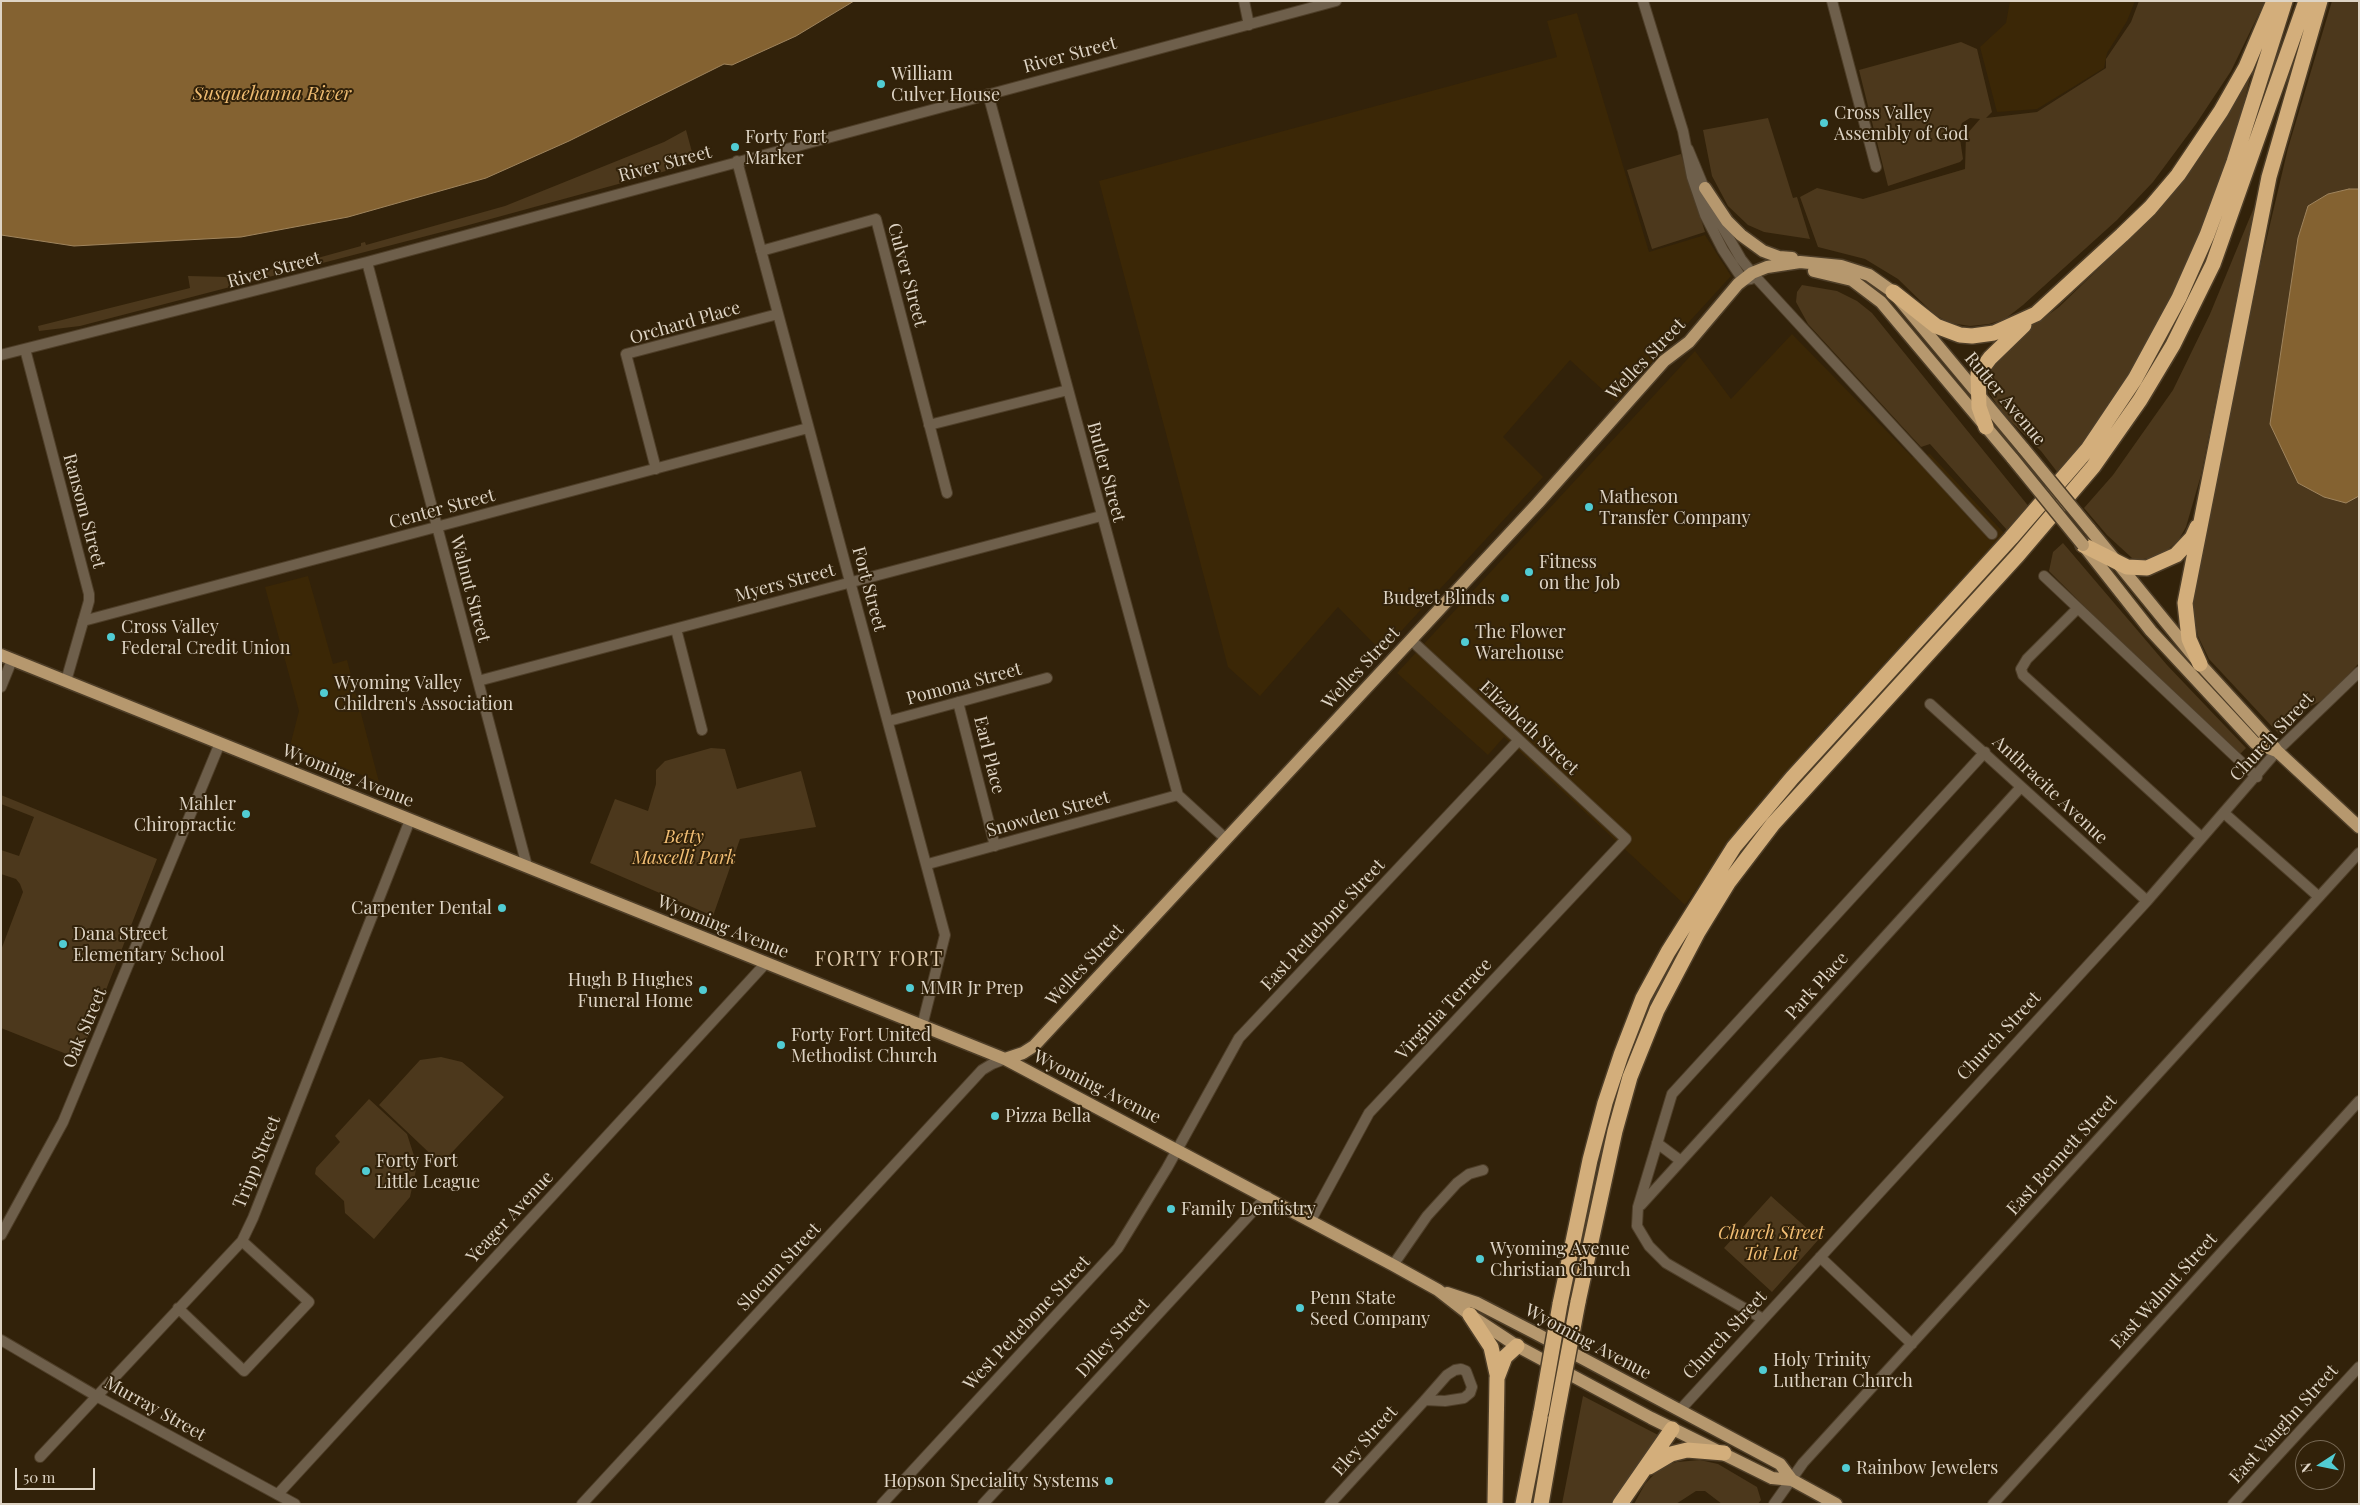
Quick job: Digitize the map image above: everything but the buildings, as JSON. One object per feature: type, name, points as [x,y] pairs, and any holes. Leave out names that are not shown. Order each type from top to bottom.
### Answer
[{"type":"highway","points":[[1986,427],[1977,394],[1978,374],[1990,358],[2150,208],[2178,175],[2221,111],[2246,68],[2274,1]]},
{"type":"highway","points":[[1523,1504],[1560,1304],[1590,1160],[1605,1102],[1643,998],[1668,952],[1734,847],[1792,778],[2012,538],[2088,449],[2135,379],[2179,298],[2207,235],[2234,162],[2285,1]]},
{"type":"highway","points":[[1541,1504],[1578,1302],[1612,1141],[1630,1077],[1657,1010],[1698,932],[1728,883],[1773,824],[2018,556],[2093,467],[2140,400],[2173,345],[2213,264],[2306,1]]},
{"type":"highway","points":[[2200,664],[2189,639],[2185,603],[2269,177],[2320,1]]},
{"type":"highway","points":[[1892,292],[1930,322],[1960,335],[1972,336],[1994,333],[2036,314]]},
{"type":"highway","points":[[2083,545],[2118,564],[2137,569],[2147,568],[2176,555],[2192,538],[2204,510]]},
{"type":"highway","points":[[1470,1316],[1482,1331],[1490,1347],[1497,1378],[1495,1504]]},
{"type":"highway","points":[[1497,1378],[1502,1362],[1517,1346]]},
{"type":"highway","points":[[1620,1504],[1672,1429]]},
{"type":"highway","points":[[1643,1470],[1662,1458],[1680,1452],[1695,1450],[1724,1453]]},
{"type":"main road","points":[[1705,188],[1727,221],[1752,244],[1779,257],[1824,263]]},
{"type":"main road","name":"Rutter Avenue","points":[[1747,280],[1781,264],[1824,263],[1869,275],[1892,292],[2024,449],[2200,664],[2264,734],[2277,751],[2359,827]]},
{"type":"main road","name":"Rutter Avenue","points":[[1747,280],[1782,271],[1809,270],[1838,275],[1860,284],[1881,302],[2013,459],[2151,631],[2256,743],[2277,751]]},
{"type":"main road","name":"Welles Street","points":[[1004,1059],[1023,1053],[1034,1046],[1538,503],[1664,361],[1689,342],[1747,280]]},
{"type":"main road","name":"Wyoming Avenue","points":[[7,657],[1004,1059],[1394,1264],[1438,1290],[1470,1316],[1517,1346],[1672,1429],[1772,1478],[1792,1480],[1836,1504]]},
{"type":"main road","name":"Wyoming Avenue","points":[[1438,1290],[1477,1303],[1680,1410],[1780,1464],[1792,1480]]},
{"type":"main road","points":[[1517,1346],[1537,1334]]},
{"type":"main road","name":"Church Street","points":[[1672,1429],[1680,1410]]},
{"type":"street","points":[[1244,1],[1249,25]]},
{"type":"street","name":"River Street","points":[[1,355],[367,262],[1336,1]]},
{"type":"street","points":[[1643,1],[1688,149],[1747,280]]},
{"type":"street","points":[[1832,1],[1876,166]]},
{"type":"street","name":"Butler Street","points":[[988,94],[1178,795]]},
{"type":"street","points":[[1688,149],[1692,177],[1705,215],[1723,250],[1747,280],[1992,534]]},
{"type":"street","name":"Fort Street","points":[[737,161],[946,935],[922,1026]]},
{"type":"street","name":"Culver Street","points":[[761,251],[876,219],[947,493]]},
{"type":"street","name":"Walnut Street","points":[[367,262],[527,866]]},
{"type":"street","name":"Orchard Place","points":[[656,469],[626,354],[778,314]]},
{"type":"street","name":"Ransom Street","points":[[25,349],[89,594],[66,681]]},
{"type":"street","points":[[930,425],[1068,390]]},
{"type":"street","name":"Center Street","points":[[83,621],[808,428]]},
{"type":"street","name":"Myers Street","points":[[478,681],[1101,516]]},
{"type":"street","points":[[2044,576],[2257,777]]},
{"type":"street","points":[[2078,608],[2028,659],[2021,669],[2022,675],[2201,837]]},
{"type":"street","points":[[676,629],[702,730]]},
{"type":"street","name":"Elizabeth Street","points":[[1411,640],[1626,839]]},
{"type":"street","points":[[1,687],[7,657]]},
{"type":"street","name":"Church Street","points":[[1680,1410],[2146,901],[2201,837],[2257,777],[2277,751],[2359,672]]},
{"type":"street","name":"Pomona Street","points":[[889,721],[1048,678]]},
{"type":"street","name":"Earl Place","points":[[958,702],[995,846]]},
{"type":"street","name":"Anthracite Avenue","points":[[1930,704],[1985,752],[2146,901]]},
{"type":"street","name":"East Pettebone Street","points":[[1177,1149],[1239,1038],[1518,741]]},
{"type":"street","name":"Oak Street","points":[[1,1235],[63,1122],[220,743]]},
{"type":"street","points":[[1763,1319],[1666,1263],[1649,1246],[1637,1226],[1638,1207],[1672,1094],[1985,752]]},
{"type":"street","name":"Park Place","points":[[1638,1207],[2021,787]]},
{"type":"street","points":[[1178,795],[1226,839]]},
{"type":"street","name":"Snowden Street","points":[[928,864],[1178,795]]},
{"type":"street","points":[[2224,813],[2319,897]]},
{"type":"street","name":"Tripp Street","points":[[40,1457],[98,1397],[242,1240],[253,1218],[410,820]]},
{"type":"street","name":"Virginia Terrace","points":[[1310,1220],[1364,1121],[1376,1105],[1626,839]]},
{"type":"street","name":"East Bennett Street","points":[[1774,1504],[1803,1463],[2359,853]]},
{"type":"street","name":"Yeager Avenue","points":[[278,1494],[766,963]]},
{"type":"street","name":"Slocum Street","points":[[582,1504],[982,1070],[1004,1059]]},
{"type":"street","name":"East Walnut Street","points":[[1993,1504],[2359,1101]]},
{"type":"street","points":[[1657,1143],[1681,1161]]},
{"type":"street","name":"West Pettebone Street","points":[[882,1504],[1111,1257],[1177,1149]]},
{"type":"street","points":[[1394,1264],[1427,1216],[1457,1183],[1469,1174],[1483,1170]]},
{"type":"street","name":"Dilley Street","points":[[983,1504],[1267,1196]]},
{"type":"street","points":[[178,1308],[244,1371],[309,1302],[242,1240]]},
{"type":"street","points":[[1820,1257],[1912,1344]]},
{"type":"street","name":"Murray Street","points":[[1,1340],[98,1397],[295,1504]]},
{"type":"street","name":"East Vaughn Street","points":[[2233,1504],[2359,1367]]},
{"type":"street","name":"Eley Street","points":[[1330,1504],[1447,1375],[1455,1370],[1461,1369],[1466,1371],[1472,1387],[1470,1393],[1464,1398],[1445,1401],[1425,1400]]},
{"type":"shaded area","points":[[2010,1],[2135,1],[2127,21],[2107,53],[2104,68],[2037,109],[1997,112],[1980,47],[2006,23]]},
{"type":"shaded area","points":[[1577,13],[1649,252],[1705,235],[1731,276],[1616,402],[1570,360],[1503,437],[1543,477],[1382,652],[1338,607],[1260,696],[1228,667],[1099,181],[1557,57],[1547,21]]},
{"type":"shaded area","points":[[1792,334],[1912,457],[1930,454],[2004,533],[1819,734],[1741,826],[1685,905],[1504,737],[1488,755],[1397,673],[1695,351],[1731,399]]},
{"type":"shaded area","name":"Wyoming Valley Children's Association","points":[[308,576],[333,664],[347,660],[379,782],[290,746],[299,711],[265,587]]},
{"type":"green space","points":[[2139,1],[2265,1],[2231,71],[2196,124],[2153,182],[2117,220],[2005,319],[1989,324],[1970,326],[1951,323],[1935,315],[1898,279],[1865,259],[1818,247],[1800,197],[1817,188],[1863,199],[1965,169],[1966,135],[1980,119],[1970,118],[1962,123],[1959,132],[1963,159],[1960,162],[1888,186],[1859,70],[1961,42],[1977,49],[1992,112],[1986,118],[2037,112],[2106,68],[2106,59],[2131,22]]},
{"type":"green space","points":[[2332,1],[2359,1],[2359,663],[2327,698],[2309,707],[2286,732],[2279,734],[2209,659],[2198,636],[2194,613],[2194,598],[2260,267],[2288,148]]},
{"type":"green space","points":[[2252,69],[2236,137],[2202,229],[2167,310],[2127,382],[2091,434],[2058,473],[2041,451],[2002,413],[1989,392],[1986,384],[1988,376],[1993,367],[2028,327],[2037,323],[2059,307],[2148,221],[2185,176],[2230,112]]},
{"type":"green space","points":[[1768,118],[1793,198],[1797,197],[1810,239],[1764,232],[1748,225],[1728,206],[1712,176],[1703,130]]},
{"type":"green space","points":[[686,130],[695,163],[465,226],[80,326],[39,331],[38,326],[190,288],[188,276],[228,277],[285,267],[361,246],[361,243],[365,242],[366,245],[505,206],[664,142]]},
{"type":"green space","points":[[1681,154],[1705,232],[1652,249],[1627,170]]},
{"type":"green space","points":[[2255,205],[2201,475],[2186,527],[2178,541],[2160,556],[2138,560],[2132,558],[2107,535],[2084,508],[2113,475],[2173,390],[2210,314]]},
{"type":"green space","points":[[1802,285],[1837,291],[1857,301],[1872,313],[2030,508],[2007,530],[1930,444],[1921,447],[1808,324],[1796,302],[1797,292]]},
{"type":"green space","points":[[2063,543],[2167,665],[2246,748],[2240,754],[2149,671],[2049,571],[2053,552]]},
{"type":"green space","name":"Betty Mascelli Park","points":[[711,748],[725,749],[737,789],[801,771],[816,827],[740,839],[713,916],[590,863],[615,799],[648,811],[656,784],[656,770],[665,761]]},
{"type":"green space","name":"Dana Street Elementary School","points":[[1,795],[157,859],[79,1059],[1,1028],[1,950],[23,892],[16,879],[1,874],[1,850],[19,856],[34,817],[1,804]]},
{"type":"green space","points":[[441,1057],[462,1062],[504,1097],[441,1164],[379,1105],[420,1060]]},
{"type":"green space","name":"Forty Fort Little League","points":[[369,1099],[407,1134],[417,1165],[410,1197],[374,1239],[345,1213],[344,1201],[315,1174],[316,1168],[340,1142],[335,1136]]},
{"type":"green space","name":"Church Street Tot Lot","points":[[1771,1196],[1819,1239],[1772,1292],[1724,1248]]},
{"type":"green space","points":[[1583,1396],[1660,1436],[1613,1504],[1562,1504]]},
{"type":"green space","points":[[1700,1460],[1718,1464],[1757,1487],[1761,1500],[1758,1504],[1722,1504],[1705,1491],[1696,1491],[1676,1504],[1634,1504],[1645,1484],[1661,1467],[1677,1462]]},
{"type":"water","name":"Susquehanna River","points":[[1,1],[854,1],[796,36],[732,65],[724,64],[569,141],[486,178],[348,217],[241,237],[74,246],[1,235]]},
{"type":"water","points":[[2349,189],[2359,189],[2359,496],[2346,503],[2324,497],[2298,483],[2270,424],[2298,238],[2308,206],[2328,194]]},
{"type":"place","name":"William Culver House","points":[[881,84]]},
{"type":"place","name":"Cross Valley Assembly of God","points":[[1824,123]]},
{"type":"place","name":"Forty Fort Marker","points":[[735,147]]},
{"type":"place","name":"Matheson Transfer Company","points":[[1589,507]]},
{"type":"place","name":"Fitness on the Job","points":[[1529,572]]},
{"type":"place","name":"Budget Blinds","points":[[1505,598]]},
{"type":"place","name":"Cross Valley Federal Credit Union","points":[[111,637]]},
{"type":"place","name":"The Flower Warehouse","points":[[1465,642]]},
{"type":"place","name":"Wyoming Valley Children's Association","points":[[324,693]]},
{"type":"place","name":"Mahler Chiropractic","points":[[246,814]]},
{"type":"place","name":"Carpenter Dental","points":[[502,908]]},
{"type":"place","name":"Dana Street Elementary School","points":[[63,944]]},
{"type":"place","name":"MMR Jr Prep","points":[[910,988]]},
{"type":"place","name":"Hugh B Hughes Funeral Home","points":[[703,990]]},
{"type":"place","name":"Forty Fort United Methodist Church","points":[[781,1045]]},
{"type":"place","name":"Pizza Bella","points":[[995,1116]]},
{"type":"place","name":"Forty Fort Little League","points":[[366,1171]]},
{"type":"place","name":"Family Dentistry","points":[[1171,1209]]},
{"type":"place","name":"Wyoming Avenue Christian Church","points":[[1480,1259]]},
{"type":"place","name":"Penn State Seed Company","points":[[1300,1308]]},
{"type":"place","name":"Holy Trinity Lutheran Church","points":[[1763,1370]]},
{"type":"place","name":"Rainbow Jewelers","points":[[1846,1468]]},
{"type":"place","name":"Hopson Speciality Systems","points":[[1109,1481]]},
{"type":"district","name":"FORTY FORT","points":[[879,960]]}]
